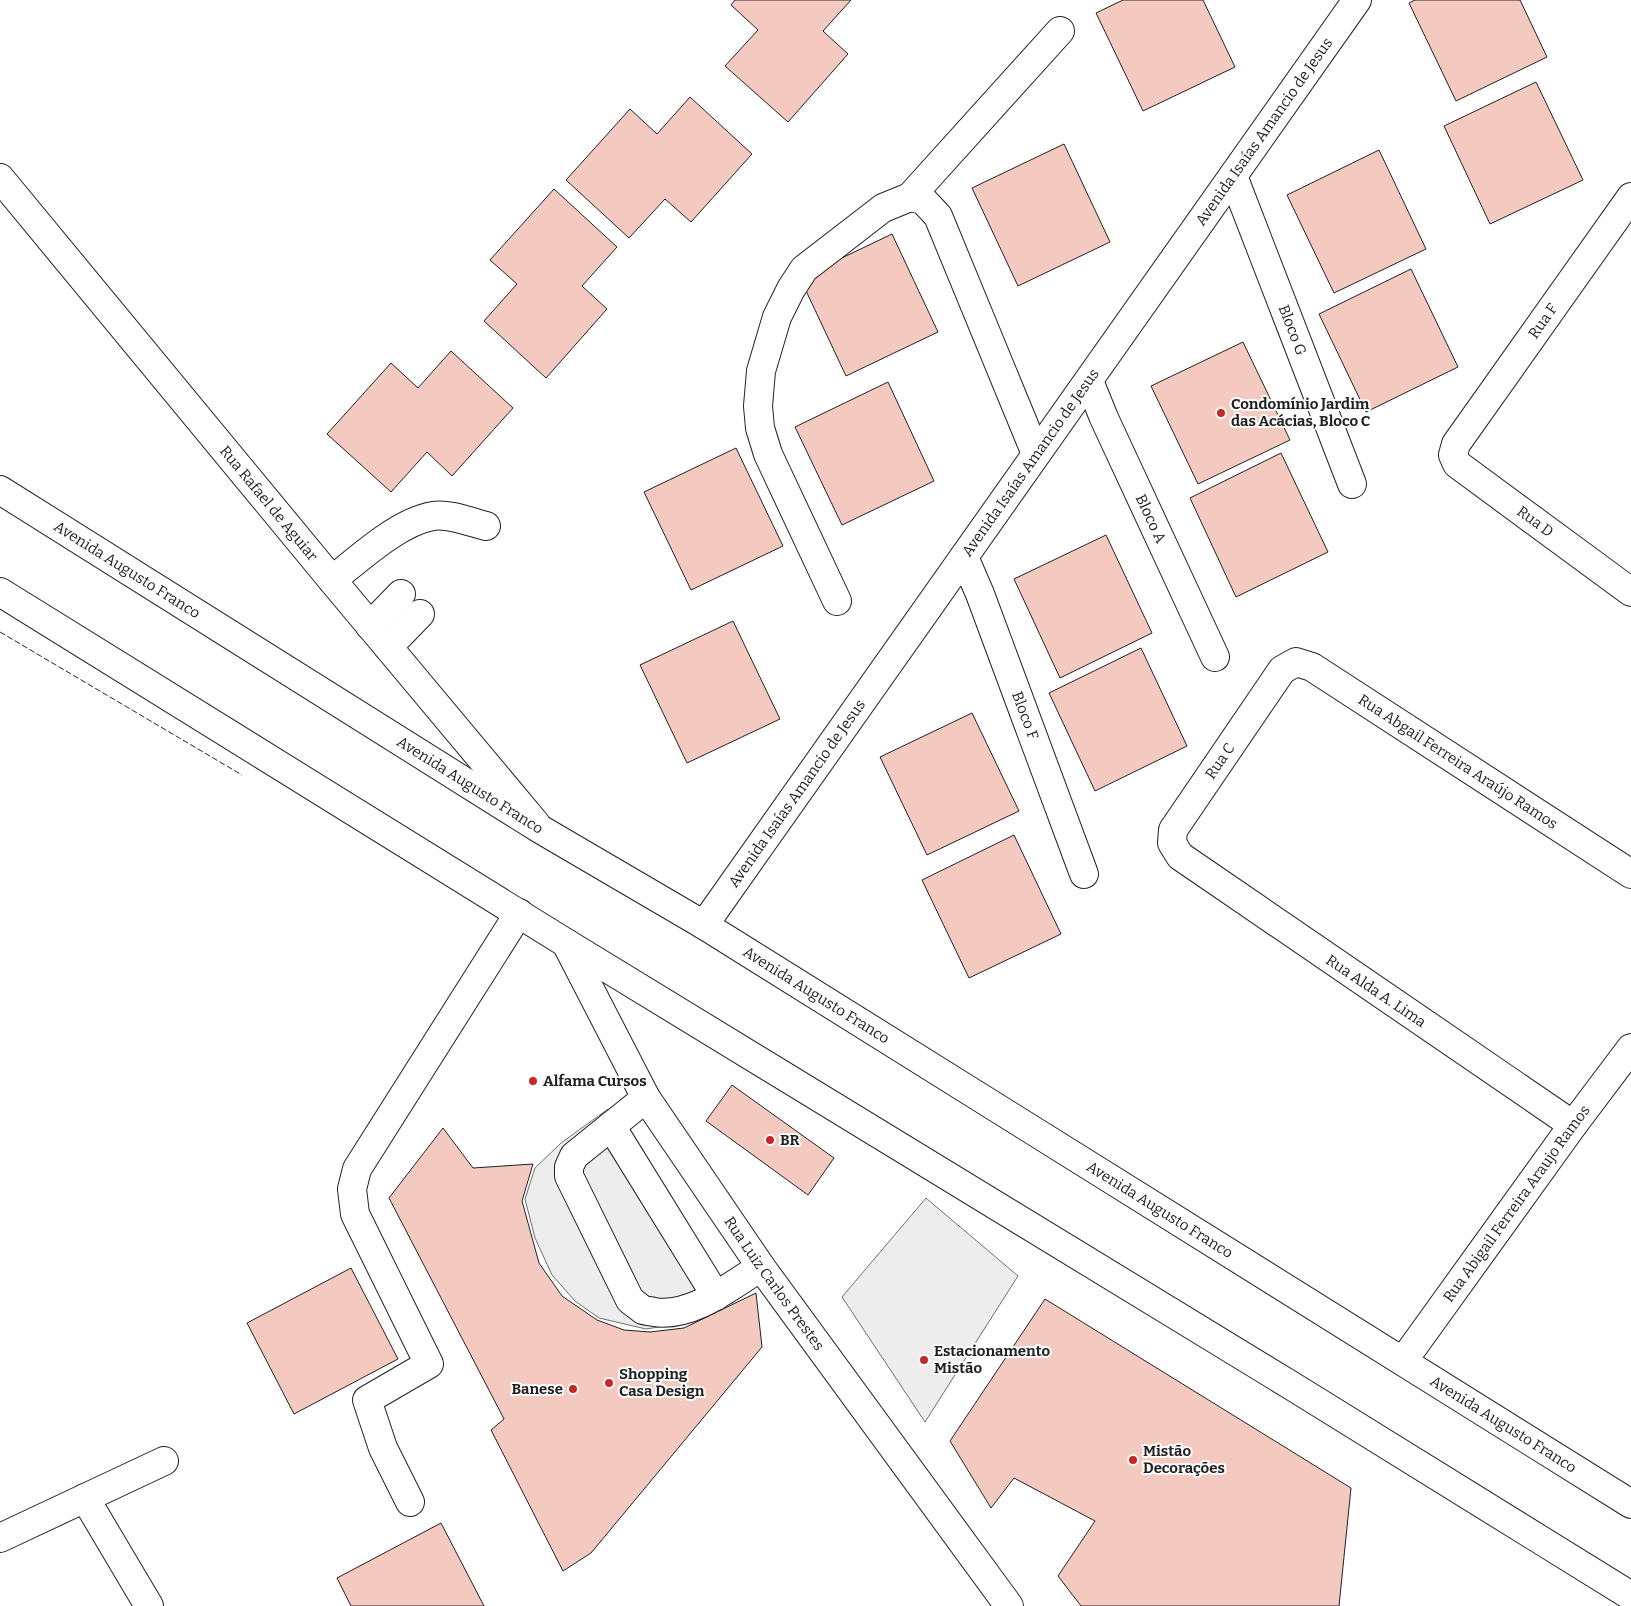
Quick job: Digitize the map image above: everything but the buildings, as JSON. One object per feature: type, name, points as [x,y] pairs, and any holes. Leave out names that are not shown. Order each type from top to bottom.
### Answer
[{"type":"street","name":"Avenida Isaías Amancio de Jesus","points":[[704,925],[1357,0]]},
{"type":"street","points":[[837,601],[765,445],[760,428],[758,406],[761,371],[777,317],[804,269],[883,208],[910,197],[1060,31]]},
{"type":"street","name":"Bloco G","points":[[1233,176],[1352,484]]},
{"type":"street","name":"Rua Rafael de Aguiar","points":[[0,178],[540,829]]},
{"type":"street","points":[[910,197],[923,200],[938,216],[1036,454]]},
{"type":"street","name":"Rua F","points":[[1456,444],[1631,197]]},
{"type":"street","name":"Bloco A","points":[[1089,381],[1104,418],[1216,657]]},
{"type":"street","name":"Rua D","points":[[1456,444],[1453,455],[1457,464],[1631,592]]},
{"type":"street","name":"Avenida Augusto Franco","points":[[0,490],[540,829],[704,925],[1631,1504]]},
{"type":"street","points":[[332,580],[390,535],[420,520],[433,516],[444,516],[486,526]]},
{"type":"street","name":"Bloco F","points":[[964,558],[980,594],[1084,874]]},
{"type":"street","points":[[0,592],[566,943],[1292,1386],[1631,1596]]},
{"type":"street","points":[[370,626],[401,594]]},
{"type":"street","points":[[388,647],[420,614]]},
{"type":"street","name":"Rua Abgail Ferreira Araújo Ramos","points":[[1282,670],[1296,662],[1312,667],[1631,874]]},
{"type":"street","name":"Rua C","points":[[1180,856],[1172,843],[1173,830],[1282,670]]},
{"type":"street","name":"Rua Alda A. Lima","points":[[1180,856],[1573,1125]]},
{"type":"street","points":[[410,1502],[384,1448],[367,1400],[429,1364],[354,1214],[352,1189],[357,1169],[519,913]]},
{"type":"street","name":"Rua Luiz Carlos Prestes","points":[[566,943],[646,1098],[761,1267],[1009,1606]]},
{"type":"street","name":"Rua Abigail Ferreira Araujo Ramos","points":[[1404,1361],[1573,1125],[1631,1048]]},
{"type":"street","points":[[646,1098],[574,1156],[569,1176],[630,1300],[644,1310],[664,1313],[700,1304],[761,1267]]},
{"type":"street","points":[[611,1126],[716,1296]]},
{"type":"street","points":[[0,1538],[164,1461]]},
{"type":"street","points":[[85,1498],[149,1606]]},
{"type":"shaded area","points":[[608,1109],[734,1302],[690,1322],[646,1329],[599,1318],[575,1301],[552,1275],[535,1238],[525,1199],[535,1168],[561,1143]]},
{"type":"shaded area","name":"Estacionamento Mistão","points":[[926,1198],[1018,1276],[925,1422],[842,1297]]},
{"type":"fence","points":[[0,632],[242,775]]},
{"type":"place","name":"Condomínio Jardim das Acácias, Bloco C","points":[[1221,413]]},
{"type":"place","name":"Alfama Cursos","points":[[533,1081]]},
{"type":"place","name":"BR","points":[[770,1140]]},
{"type":"place","name":"Estacionamento Mistão","points":[[924,1360]]},
{"type":"place","name":"Shopping Casa Design","points":[[609,1383]]},
{"type":"place","name":"Banese","points":[[573,1389]]},
{"type":"place","name":"Mistão Decorações","points":[[1133,1460]]}]
